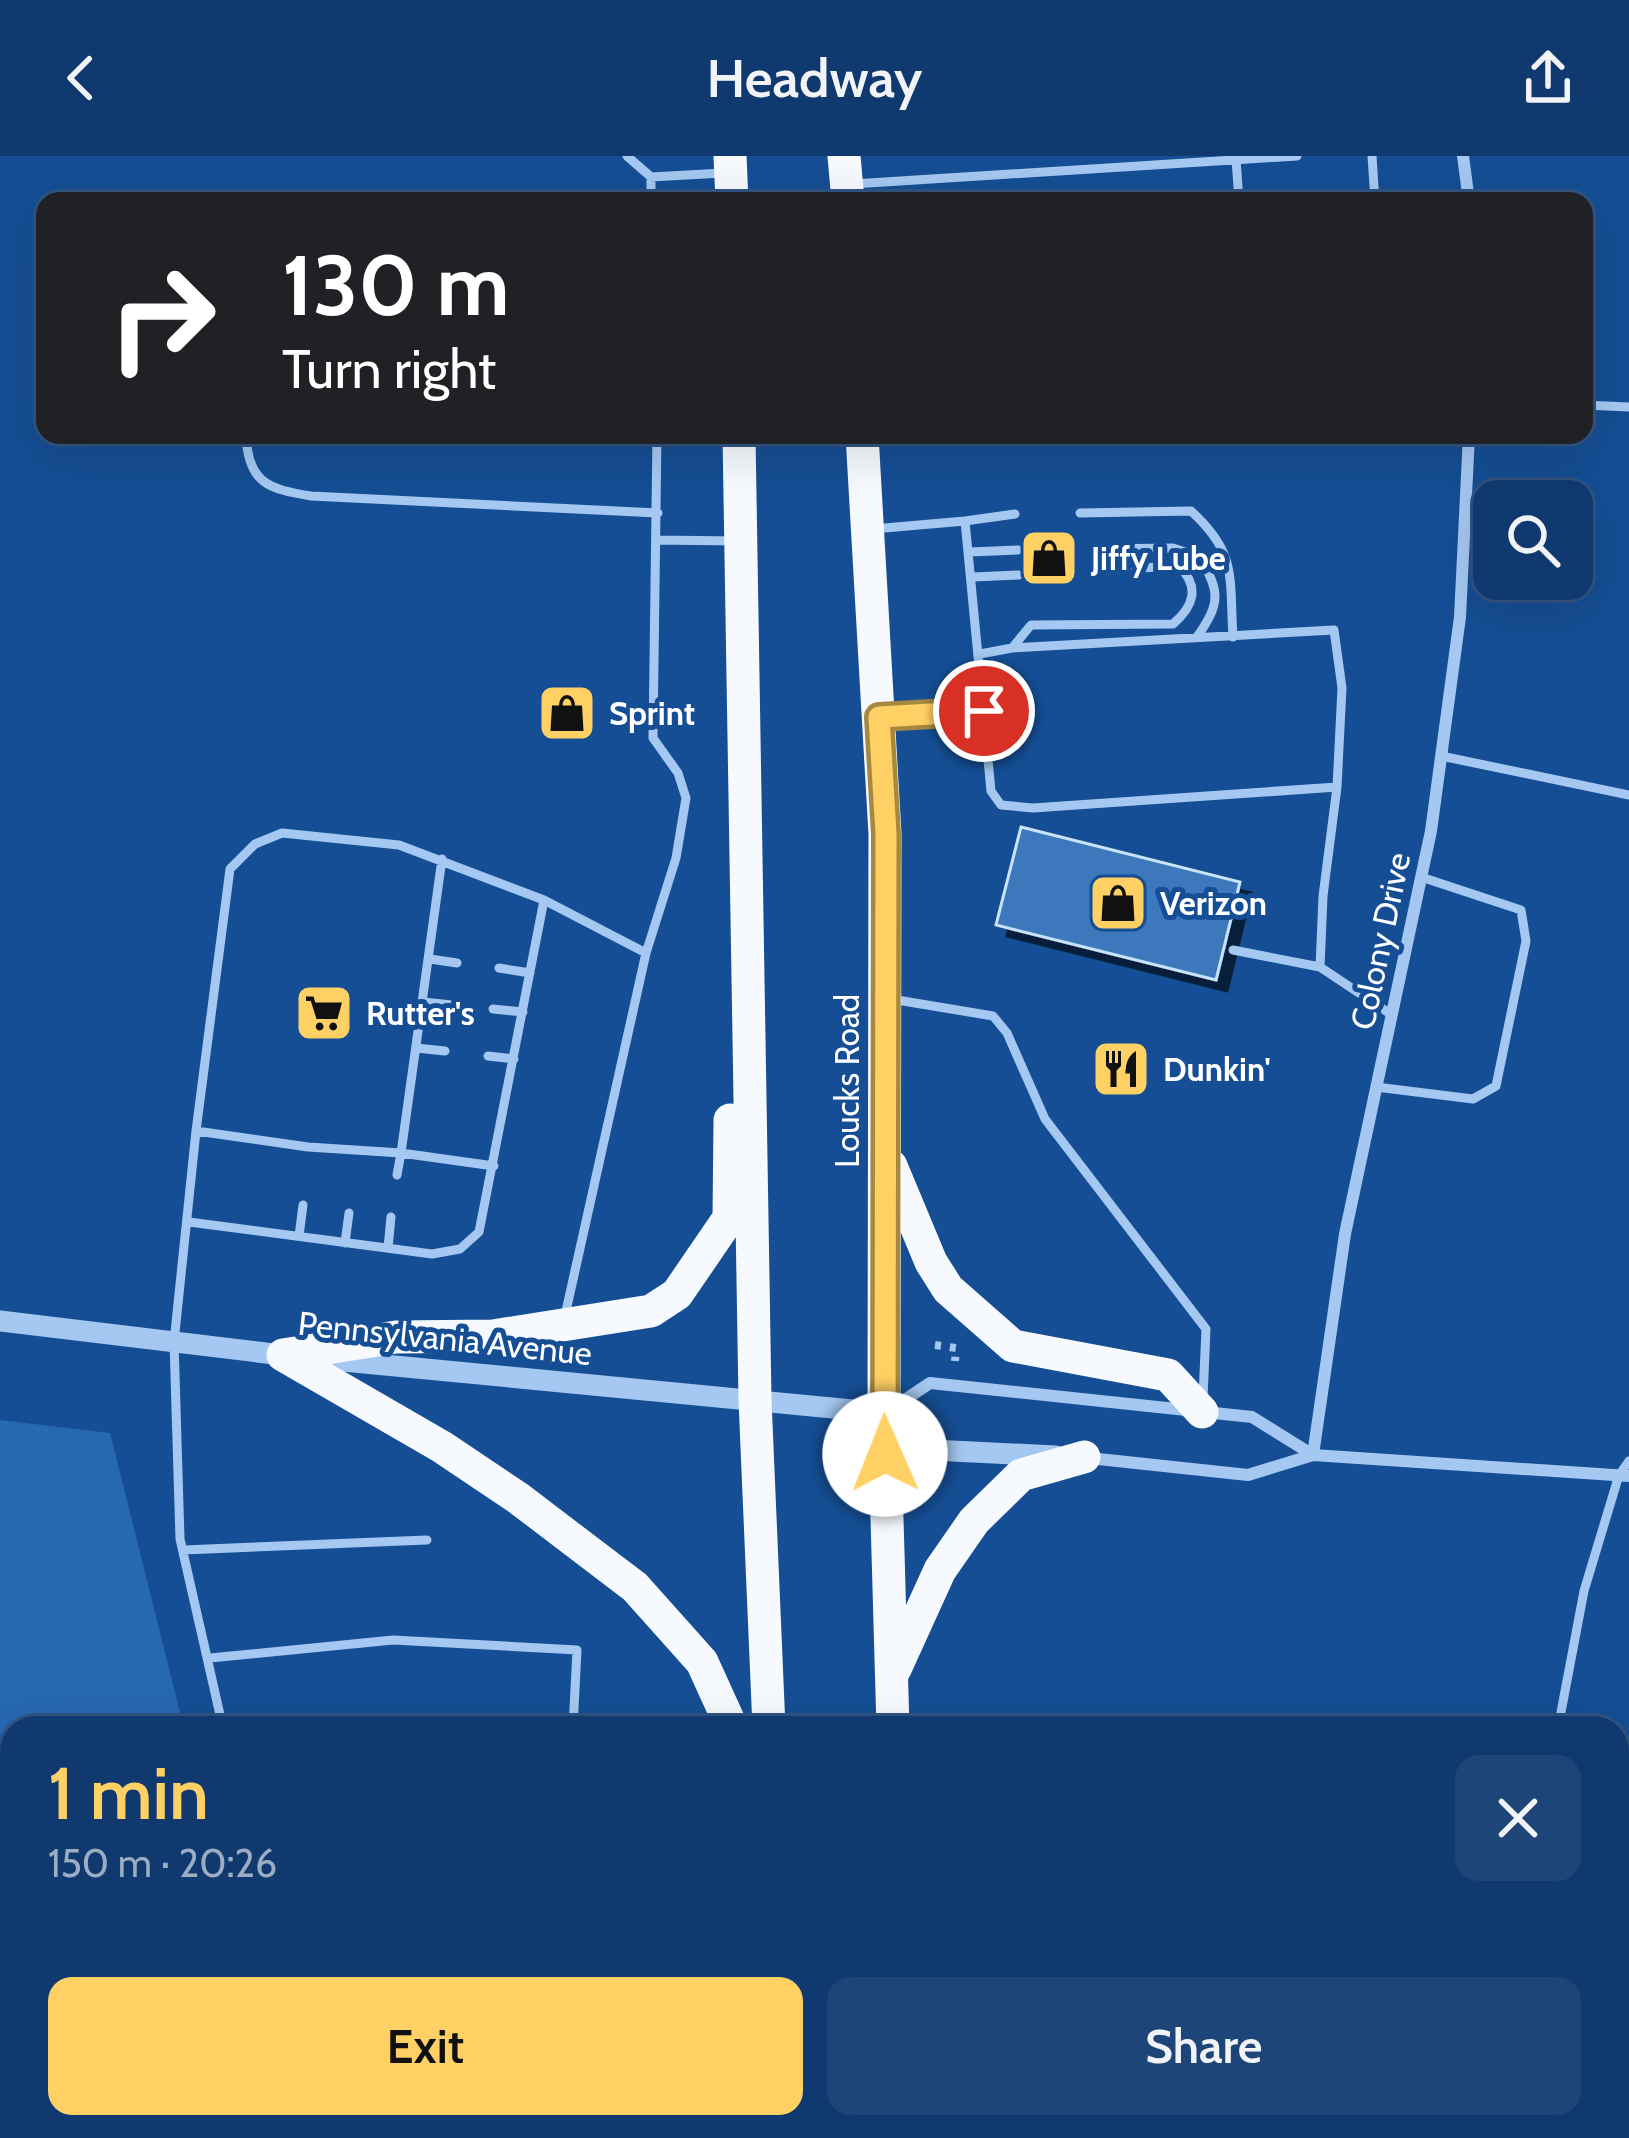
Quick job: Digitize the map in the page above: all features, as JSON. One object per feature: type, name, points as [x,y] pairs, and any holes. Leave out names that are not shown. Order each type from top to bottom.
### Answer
[{"type":"highway","points":[[740,444],[755,1400],[768,1716]]},
{"type":"highway","name":"Loucks Road","points":[[863,444],[886,834],[884,1413],[892,1716]]},
{"type":"highway","points":[[283,1355],[396,1337],[493,1336],[651,1311],[677,1294],[729,1218],[731,1082],[751,983]]},
{"type":"highway","points":[[886,1155],[948,1289],[1013,1346],[1168,1375],[1202,1412]]},
{"type":"highway","points":[[283,1355],[518,1498],[634,1587],[702,1662],[727,1716]]},
{"type":"highway","points":[[891,1676],[940,1570],[974,1521],[1021,1475],[1084,1457]]},
{"type":"street","points":[[1463,156],[1468,192]]},
{"type":"street","name":"Colony Drive","points":[[1313,1455],[1345,1234],[1441,756],[1460,617],[1469,444]]},
{"type":"street","name":"Pennsylvania Avenue","points":[[0,1322],[283,1355],[884,1413]]},
{"type":"street","points":[[1313,1455],[1252,1417],[930,1383],[884,1413],[932,1450],[1084,1457],[1248,1475],[1313,1455],[1624,1475]]},
{"type":"lane","points":[[627,156],[651,177],[731,176]]},
{"type":"lane","points":[[846,180],[1297,156]]},
{"type":"lane","points":[[1372,156],[1375,192]]},
{"type":"lane","points":[[1236,159],[1238,192]]},
{"type":"lane","points":[[651,177],[651,192]]},
{"type":"lane","points":[[1593,405],[1629,406]]},
{"type":"lane","points":[[246,444],[247,462],[271,489],[311,496],[658,513]]},
{"type":"lane","points":[[563,1325],[646,953],[676,859],[686,798],[678,773],[653,738],[657,444]]},
{"type":"lane","points":[[1080,513],[1191,511],[1216,534],[1228,556],[1233,637]]},
{"type":"lane","points":[[868,529],[1015,514]]},
{"type":"lane","points":[[965,521],[992,791],[1000,805],[1033,808],[1337,787]]},
{"type":"lane","points":[[657,540],[742,541]]},
{"type":"lane","points":[[1098,549],[1173,548],[1200,557],[1216,585],[1216,598],[1215,611],[1197,638]]},
{"type":"lane","points":[[969,552],[1018,550]]},
{"type":"lane","points":[[1012,648],[1031,625],[1173,624],[1190,609],[1189,577],[1179,566],[1100,570]]},
{"type":"lane","points":[[973,578],[1019,574]]},
{"type":"lane","points":[[980,654],[1012,648],[1334,630],[1342,688],[1320,967]]},
{"type":"lane","points":[[879,717],[984,711]]},
{"type":"lane","points":[[1441,756],[1629,795]]},
{"type":"lane","points":[[222,1716],[183,1550],[174,1446],[174,1342],[230,869],[255,844],[282,833],[399,845],[544,900],[646,953]]},
{"type":"lane","points":[[397,1174],[442,859]]},
{"type":"lane","points":[[1376,1087],[1473,1099],[1496,1086],[1501,1065],[1526,941],[1521,910],[1420,877]]},
{"type":"lane","points":[[189,1222],[432,1254],[460,1249],[479,1232],[544,900]]},
{"type":"lane","points":[[1233,950],[1320,967],[1392,1015]]},
{"type":"lane","points":[[430,959],[457,963]]},
{"type":"lane","points":[[499,968],[530,973]]},
{"type":"lane","points":[[886,998],[993,1016],[1007,1033],[1045,1119],[1206,1328],[1202,1412]]},
{"type":"lane","points":[[423,1002],[452,1006]]},
{"type":"lane","points":[[493,1009],[523,1012]]},
{"type":"lane","points":[[416,1048],[446,1051]]},
{"type":"lane","points":[[488,1056],[514,1059]]},
{"type":"lane","points":[[196,1131],[494,1166]]},
{"type":"lane","points":[[356,1167],[357,1151]]},
{"type":"lane","points":[[298,1237],[303,1205]]},
{"type":"lane","points":[[345,1243],[349,1213]]},
{"type":"lane","points":[[388,1248],[392,1217]]},
{"type":"lane","points":[[1560,1716],[1584,1591],[1629,1461]]},
{"type":"lane","points":[[183,1550],[427,1540]]},
{"type":"lane","points":[[210,1658],[393,1640],[577,1650],[574,1716]]},
{"type":"path","points":[[935,1345],[956,1348],[956,1366]]},
{"type":"shaded area","points":[[0,1420],[110,1433],[181,1716],[0,1716]]},
{"type":"building","name":"Verizon","points":[[1021,827],[1240,882],[1216,980],[996,925]]},
{"type":"place","name":"Jiffy Lube","points":[[1049,558]]},
{"type":"place","name":"Sprint","points":[[567,713]]},
{"type":"place","name":"Verizon","points":[[1118,903]]},
{"type":"place","name":"Rutter's","points":[[324,1013]]},
{"type":"place","name":"Dunkin'","points":[[1121,1069]]},
{"type":"route","points":[[885,1454],[886,834],[879,717],[984,711]]}]
